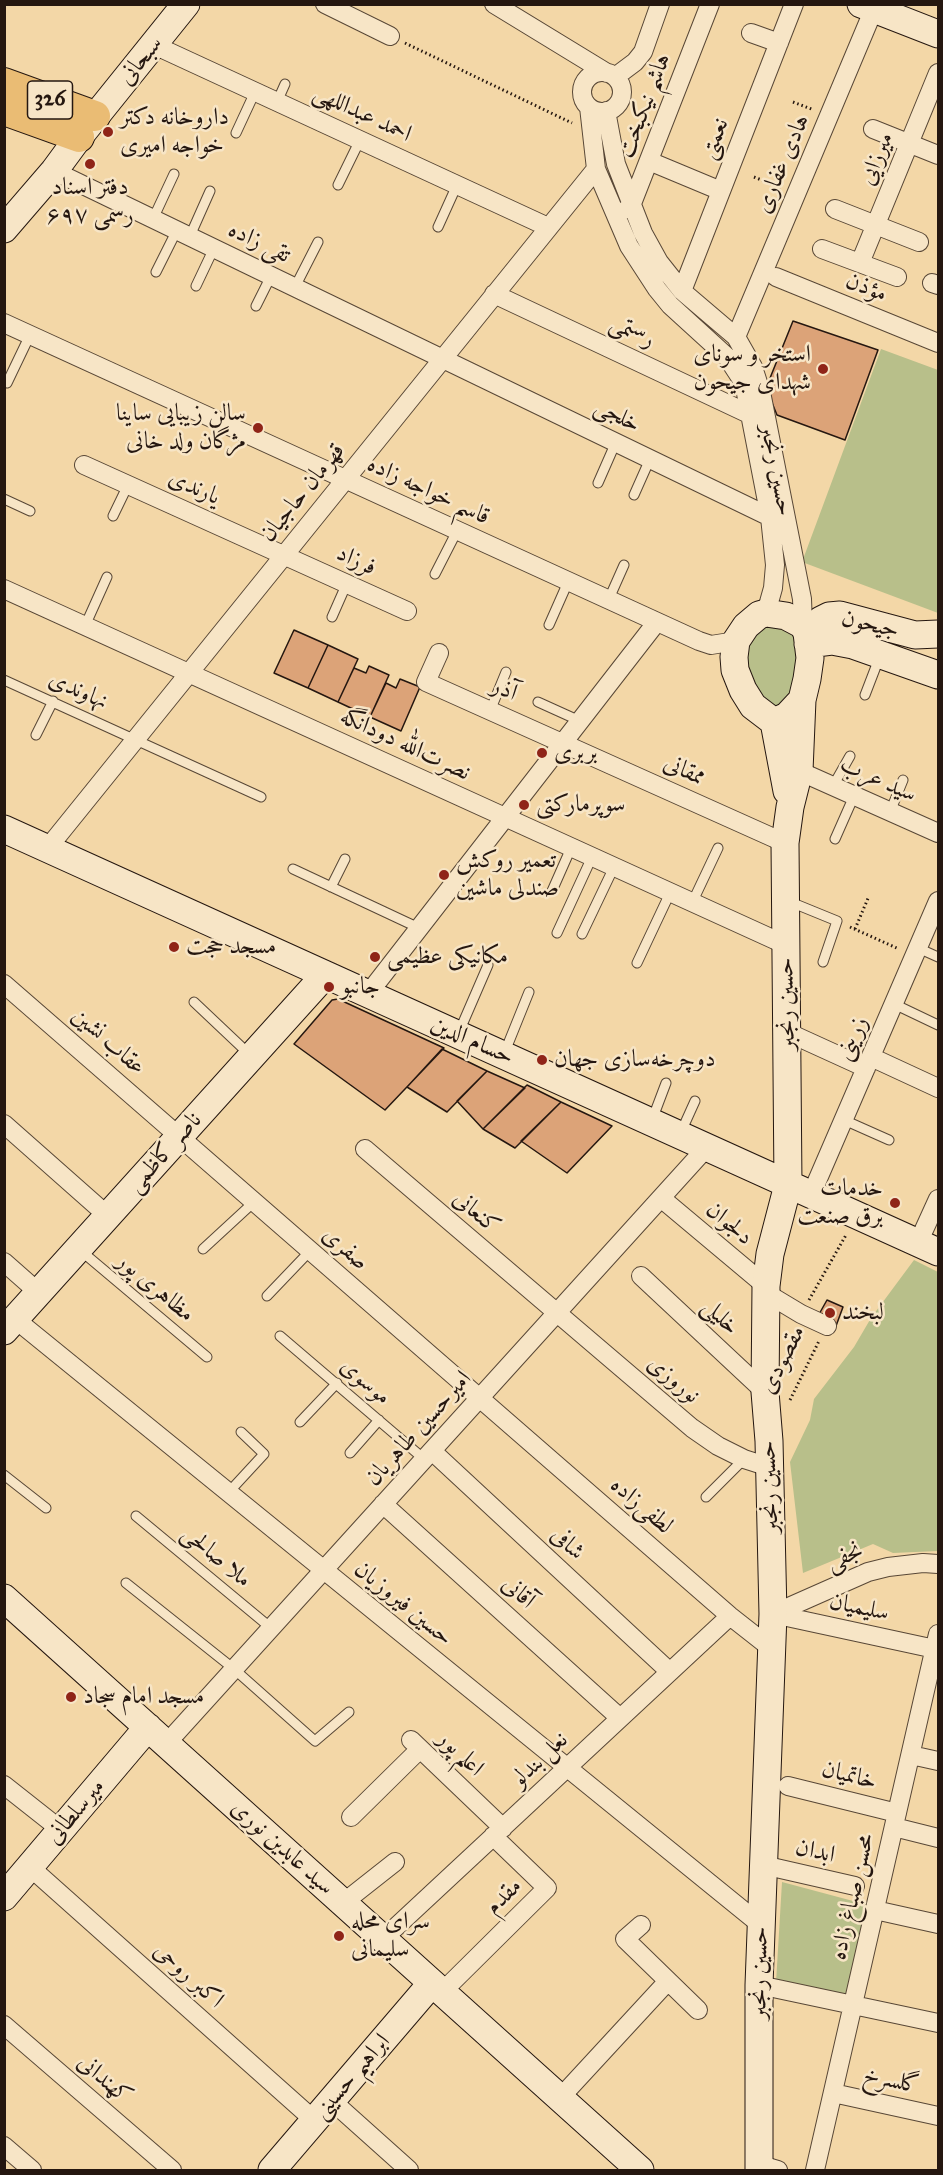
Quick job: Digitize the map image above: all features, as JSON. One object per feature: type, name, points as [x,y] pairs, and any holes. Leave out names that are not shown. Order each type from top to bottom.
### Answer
[{"type":"main road","name":"سبحانی","points":[[4,229],[54,171],[186,4]]},
{"type":"main road","points":[[870,6],[939,34]]},
{"type":"main road","name":"326","points":[[4,83],[87,127]]},
{"type":"main road","name":"326","points":[[4,110],[87,127]]},
{"type":"main road","points":[[806,634],[810,658],[802,700],[787,716],[774,722],[753,706],[743,690],[735,664],[736,641],[753,620],[766,613],[786,616],[806,634],[881,654],[939,675]]},
{"type":"main road","name":"جیحون","points":[[806,634],[821,620],[829,616],[840,615],[915,635],[939,634]]},
{"type":"main road","name":"حسین رنجبر","points":[[765,2168],[759,1985],[773,1614],[757,1463],[775,1401],[766,1289],[770,1254],[800,1190],[787,1032],[784,900],[785,843],[790,807],[799,771],[802,700]]},
{"type":"main road","name":"حسین رنجبر","points":[[774,722],[790,807]]},
{"type":"main road","name":"حسام الدین","points":[[4,830],[928,1248]]},
{"type":"main road","name":"ناصر کاظمی","points":[[10,1325],[325,975]]},
{"type":"main road","name":"سید عابدین نوری","points":[[4,1598],[640,2170]]},
{"type":"main road","name":"میرسلطانی","points":[[4,1897],[61,1830],[157,1736]]},
{"type":"main road","name":"ابراهیم حسینی","points":[[272,2170],[323,2111],[437,1988]]},
{"type":"street","points":[[325,4],[390,36]]},
{"type":"street","points":[[494,4],[523,12],[554,42],[611,75],[622,87],[621,100],[612,109],[598,109],[583,96],[585,83],[594,74],[611,75],[635,62],[643,52],[660,4]]},
{"type":"street","name":"هاشم نیکبخت","points":[[632,206],[710,4]]},
{"type":"street","name":"نعمتی","points":[[682,291],[794,4]]},
{"type":"street","name":"هادی غفاری","points":[[736,337],[796,195],[870,6]]},
{"type":"street","points":[[752,33],[779,43]]},
{"type":"street","name":"احمد عبداللهی","points":[[154,45],[548,227]]},
{"type":"street","name":"میرزایی","points":[[860,263],[939,73]]},
{"type":"street","name":"حسین رنجبر","points":[[598,109],[592,133],[596,169],[629,246],[670,305],[727,357],[744,383],[770,517],[775,565],[766,613]]},
{"type":"street","name":"حسین رنجبر","points":[[598,109],[632,206],[643,233],[659,262],[682,291],[736,337],[753,367],[761,392],[802,599],[806,634]]},
{"type":"street","points":[[873,129],[939,155]]},
{"type":"street","points":[[649,161],[721,191]]},
{"type":"street","name":"قهرمان حاجیان","points":[[47,849],[596,169]]},
{"type":"street","name":"تقی زاده","points":[[54,171],[443,359]]},
{"type":"street","points":[[616,218],[632,206]]},
{"type":"street","points":[[835,209],[919,242]]},
{"type":"street","points":[[822,249],[897,277]]},
{"type":"street","name":"مؤذن","points":[[776,277],[939,343]]},
{"type":"street","name":"رستمی","points":[[494,294],[749,414]]},
{"type":"street","name":"قاسم خواجه زاده","points":[[4,323],[656,623],[711,645],[736,641]]},
{"type":"street","name":"خلجی","points":[[443,359],[770,517]]},
{"type":"street","name":"یارندی","points":[[84,465],[284,554]]},
{"type":"street","name":"فرزاد","points":[[284,554],[407,611]]},
{"type":"street","name":"نصرت‌الله دودانگه","points":[[4,590],[786,945]]},
{"type":"street","points":[[368,994],[656,623]]},
{"type":"street","name":"آذر","points":[[440,653],[426,682],[564,742]]},
{"type":"street","name":"ممقانی","points":[[564,742],[785,843]]},
{"type":"street","name":"سید عرب","points":[[799,771],[939,833]]},
{"type":"street","name":"زرینی","points":[[800,1190],[844,1120],[939,901]]},
{"type":"street","name":"عقاب نشین","points":[[4,984],[179,1137]]},
{"type":"street","points":[[787,1032],[939,1088]]},
{"type":"street","points":[[4,1124],[108,1216]]},
{"type":"street","name":"صفری","points":[[179,1137],[479,1398]]},
{"type":"street","name":"امیرحسین طاهریان","points":[[157,1736],[234,1669],[707,1147]]},
{"type":"street","name":"کنعانی","points":[[365,1149],[557,1313]]},
{"type":"street","name":"دلجوان","points":[[661,1198],[766,1289]]},
{"type":"street","points":[[928,1248],[939,1199]]},
{"type":"street","points":[[4,1262],[38,1292]]},
{"type":"street","name":"خلیلی","points":[[641,1276],[775,1401]]},
{"type":"street","name":"مقصودی","points":[[766,1289],[801,1314],[826,1326]]},
{"type":"street","name":"نوروزی","points":[[557,1313],[693,1428],[718,1446],[757,1463]]},
{"type":"street","name":"حسین فیروزیان","points":[[10,1325],[228,1493],[761,1925]]},
{"type":"street","name":"لطفی‌زاده","points":[[479,1398],[730,1616],[772,1649]]},
{"type":"street","name":"شافی","points":[[428,1455],[670,1672]]},
{"type":"street","name":"آقانی","points":[[383,1504],[620,1718]]},
{"type":"street","name":"نجفی","points":[[773,1614],[868,1572],[923,1563],[939,1564]]},
{"type":"street","name":"سلیمیان","points":[[773,1614],[937,1641]]},
{"type":"street","name":"نعل بندلو","points":[[383,1939],[730,1616]]},
{"type":"street","name":"محسن صباغ زاده","points":[[815,2170],[911,1755],[934,1678],[937,1641]]},
{"type":"street","name":"اعلم پور","points":[[351,1817],[416,1745],[498,1832]]},
{"type":"street","points":[[911,1755],[939,1761]]},
{"type":"street","points":[[4,1785],[61,1830]]},
{"type":"street","name":"خاتمیان","points":[[788,1785],[896,1820],[939,1838]]},
{"type":"street","name":"مقدم","points":[[437,1988],[547,1888],[498,1832]]},
{"type":"street","points":[[343,1903],[395,1862]]},
{"type":"street","name":"ابدان","points":[[763,1864],[855,1886]]},
{"type":"street","name":"اکبر روحی","points":[[30,1867],[323,2111],[409,2170]]},
{"type":"street","points":[[875,1910],[939,1924]]},
{"type":"street","points":[[641,1925],[625,1939],[698,2010]]},
{"type":"street","points":[[560,2098],[668,1981]]},
{"type":"street","points":[[759,1985],[939,2023]]},
{"type":"street","name":"کهندانی","points":[[4,2025],[172,2170]]},
{"type":"street","name":"گلسرخ","points":[[833,2093],[939,2115]]},
{"type":"street","points":[[4,2146],[32,2170]]},
{"type":"lane","points":[[277,102],[285,84]]},
{"type":"lane","points":[[236,133],[255,92]]},
{"type":"lane","points":[[338,185],[360,140]]},
{"type":"lane","points":[[153,219],[174,174]]},
{"type":"lane","points":[[438,227],[457,185]]},
{"type":"lane","points":[[156,272],[210,191]]},
{"type":"lane","points":[[295,287],[318,242]]},
{"type":"lane","points":[[196,286],[214,248]]},
{"type":"lane","points":[[256,306],[271,276]]},
{"type":"lane","points":[[8,383],[30,335]]},
{"type":"lane","points":[[598,483],[616,442]]},
{"type":"lane","points":[[634,495],[650,459]]},
{"type":"lane","points":[[113,516],[128,485]]},
{"type":"lane","points":[[4,500],[30,511]]},
{"type":"lane","points":[[435,574],[457,531]]},
{"type":"lane","points":[[608,601],[624,565]]},
{"type":"lane","points":[[85,626],[107,577]]},
{"type":"lane","points":[[549,625],[568,582]]},
{"type":"lane","points":[[332,617],[347,583]]},
{"type":"lane","points":[[865,694],[881,654]]},
{"type":"lane","points":[[490,711],[506,672]]},
{"type":"lane","name":"نهاوندی","points":[[4,680],[261,797]]},
{"type":"lane","points":[[36,735],[52,701]]},
{"type":"lane","points":[[538,702],[580,721]]},
{"type":"lane","points":[[833,786],[850,756]]},
{"type":"lane","points":[[890,812],[903,780]]},
{"type":"lane","points":[[835,839],[854,796]]},
{"type":"lane","points":[[552,891],[571,848]]},
{"type":"lane","points":[[692,903],[718,848]]},
{"type":"lane","points":[[557,933],[592,857]]},
{"type":"lane","points":[[331,887],[345,859]]},
{"type":"lane","points":[[582,934],[614,867]]},
{"type":"lane","points":[[293,869],[419,928]]},
{"type":"lane","points":[[637,963],[670,892]]},
{"type":"lane","points":[[784,900],[837,921],[823,962]]},
{"type":"lane","points":[[916,952],[939,957]]},
{"type":"lane","points":[[458,1034],[488,965]]},
{"type":"lane","points":[[504,1055],[529,992]]},
{"type":"lane","points":[[195,1002],[251,1056]]},
{"type":"lane","points":[[894,1004],[939,1024]]},
{"type":"lane","points":[[651,1122],[666,1083]]},
{"type":"lane","points":[[679,1135],[695,1101]]},
{"type":"lane","points":[[844,1120],[889,1140]]},
{"type":"lane","points":[[203,1249],[254,1202]]},
{"type":"lane","name":"مظاهری پور","points":[[78,1249],[207,1357]]},
{"type":"lane","points":[[267,1296],[310,1251]]},
{"type":"lane","name":"موسوی","points":[[280,1336],[379,1420],[428,1455]]},
{"type":"lane","points":[[300,1422],[337,1383]]},
{"type":"lane","points":[[350,1453],[379,1420]]},
{"type":"lane","points":[[228,1493],[264,1454],[241,1432]]},
{"type":"lane","points":[[706,1497],[757,1463]]},
{"type":"lane","points":[[4,1475],[46,1508]]},
{"type":"lane","name":"ملا صالحی","points":[[136,1516],[271,1628]]},
{"type":"lane","points":[[126,1583],[234,1669],[315,1741],[349,1712]]},
{"type":"path","points":[[390,36],[592,133]]},
{"type":"path","points":[[754,177],[796,195]]},
{"type":"path","points":[[855,929],[869,896]]},
{"type":"path","points":[[837,921],[916,952]]},
{"type":"path","name":"مقصودی","points":[[801,1314],[857,1215]]},
{"type":"path","name":"مقصودی","points":[[775,1401],[826,1326]]},
{"type":"green space","points":[[881,349],[938,370],[938,613],[802,562]]},
{"type":"green space","points":[[785,625],[799,643],[799,692],[779,709],[769,705],[746,674],[743,638],[752,628]]},
{"type":"green space","points":[[914,1260],[938,1272],[938,1551],[893,1553],[873,1544],[803,1573],[790,1462],[810,1420],[814,1399],[854,1347],[871,1318]]},
{"type":"green space","points":[[782,1882],[868,1905],[845,1998],[776,1983]]},
{"type":"building","name":"استخر و سونای شهدای جیحون","points":[[793,321],[878,350],[845,440],[777,415],[766,388]]},
{"type":"building","points":[[294,630],[328,645],[308,688],[274,673]]},
{"type":"building","points":[[328,645],[358,659],[338,702],[308,688]]},
{"type":"building","points":[[369,666],[389,675],[370,717],[338,702],[354,668],[366,673]]},
{"type":"building","points":[[400,679],[420,687],[401,731],[370,717],[386,683],[396,688]]},
{"type":"building","points":[[338,999],[444,1048],[385,1110],[294,1044],[332,1000]]},
{"type":"building","points":[[442,1049],[487,1071],[447,1112],[407,1087]]},
{"type":"building","points":[[487,1071],[525,1088],[483,1129],[457,1101]]},
{"type":"building","points":[[527,1085],[561,1102],[515,1148],[483,1129]]},
{"type":"building","points":[[561,1102],[612,1126],[567,1173],[521,1141]]},
{"type":"building","name":"لبخند","points":[[827,1300],[843,1307],[836,1326],[818,1316]]},
{"type":"place","name":"داروخانه دکتر خواجه امیری","points":[[108,132]]},
{"type":"place","name":"دفتر اسناد رسمی ۶۹۷","points":[[90,164]]},
{"type":"place","name":"استخر و سونای شهدای جیحون","points":[[823,369]]},
{"type":"place","name":"سالن زیبایی ساینا مژگان ولد خانی","points":[[258,428]]},
{"type":"place","name":"بربری","points":[[542,753]]},
{"type":"place","name":"سوپرمارکتی","points":[[524,805]]},
{"type":"place","name":"تعمیر روکش صندلی ماشین","points":[[444,875]]},
{"type":"place","name":"مسجد حجت","points":[[174,947]]},
{"type":"place","name":"مکانیکی عظیمی","points":[[375,957]]},
{"type":"place","name":"جانبو","points":[[329,987]]},
{"type":"place","name":"دوچرخه‌سازی جهان","points":[[542,1060]]},
{"type":"place","name":"خدمات برق صنعت","points":[[895,1203]]},
{"type":"place","name":"لبخند","points":[[830,1313]]},
{"type":"place","name":"مسجد امام سجاد","points":[[71,1697]]},
{"type":"place","name":"سرای محله سلیمانی","points":[[339,1936]]}]
